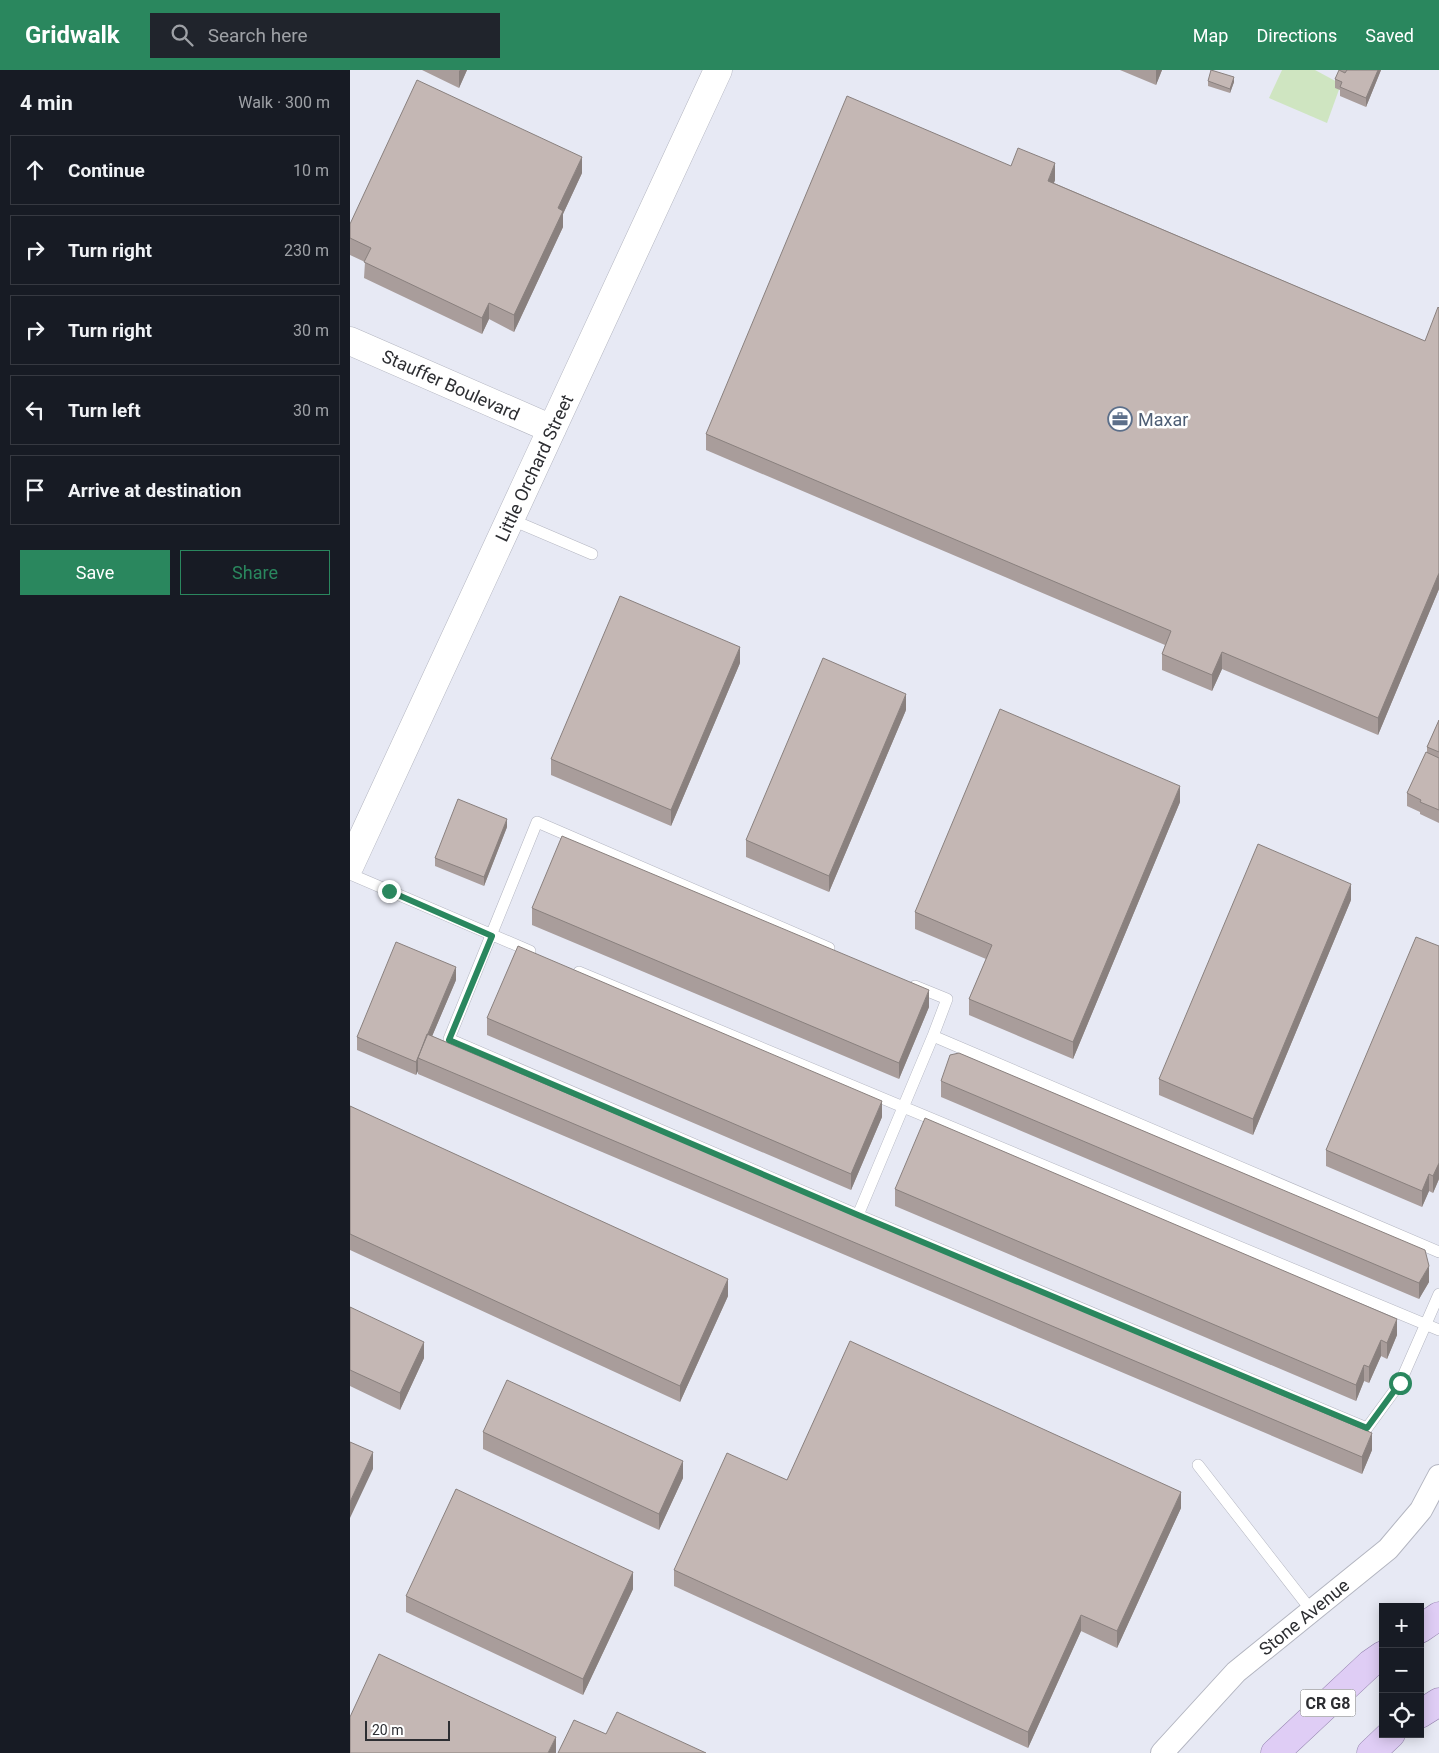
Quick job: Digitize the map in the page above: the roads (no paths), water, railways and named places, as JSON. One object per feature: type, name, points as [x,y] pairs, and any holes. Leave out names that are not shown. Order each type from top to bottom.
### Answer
[{"type":"main road","points":[[1424,1626],[1439,1616]]},
{"type":"main road","name":"CR G8","points":[[1275,1753],[1379,1658]]},
{"type":"main road","points":[[1424,1711],[1439,1702]]},
{"type":"main road","points":[[1371,1753],[1387,1738]]},
{"type":"street","name":"Little Orchard Street","points":[[350,865],[718,70]]},
{"type":"street","name":"Stauffer Boulevard","points":[[350,341],[552,429]]},
{"type":"street","name":"Stone Avenue","points":[[1162,1753],[1236,1672],[1388,1548],[1420,1510],[1439,1476]]},
{"type":"lane","points":[[510,520],[592,554]]},
{"type":"lane","points":[[838,952],[537,822],[449,1040],[858,1215],[1367,1428],[1400,1383],[1439,1294]]},
{"type":"lane","points":[[350,874],[538,955]]},
{"type":"lane","points":[[565,966],[1439,1330]]},
{"type":"lane","points":[[858,1215],[905,1107],[947,999],[901,980]]},
{"type":"lane","points":[[933,1036],[1439,1252]]},
{"type":"lane","points":[[1198,1465],[1311,1610]]},
{"type":"place","name":"Maxar","points":[[1120,419]]}]
